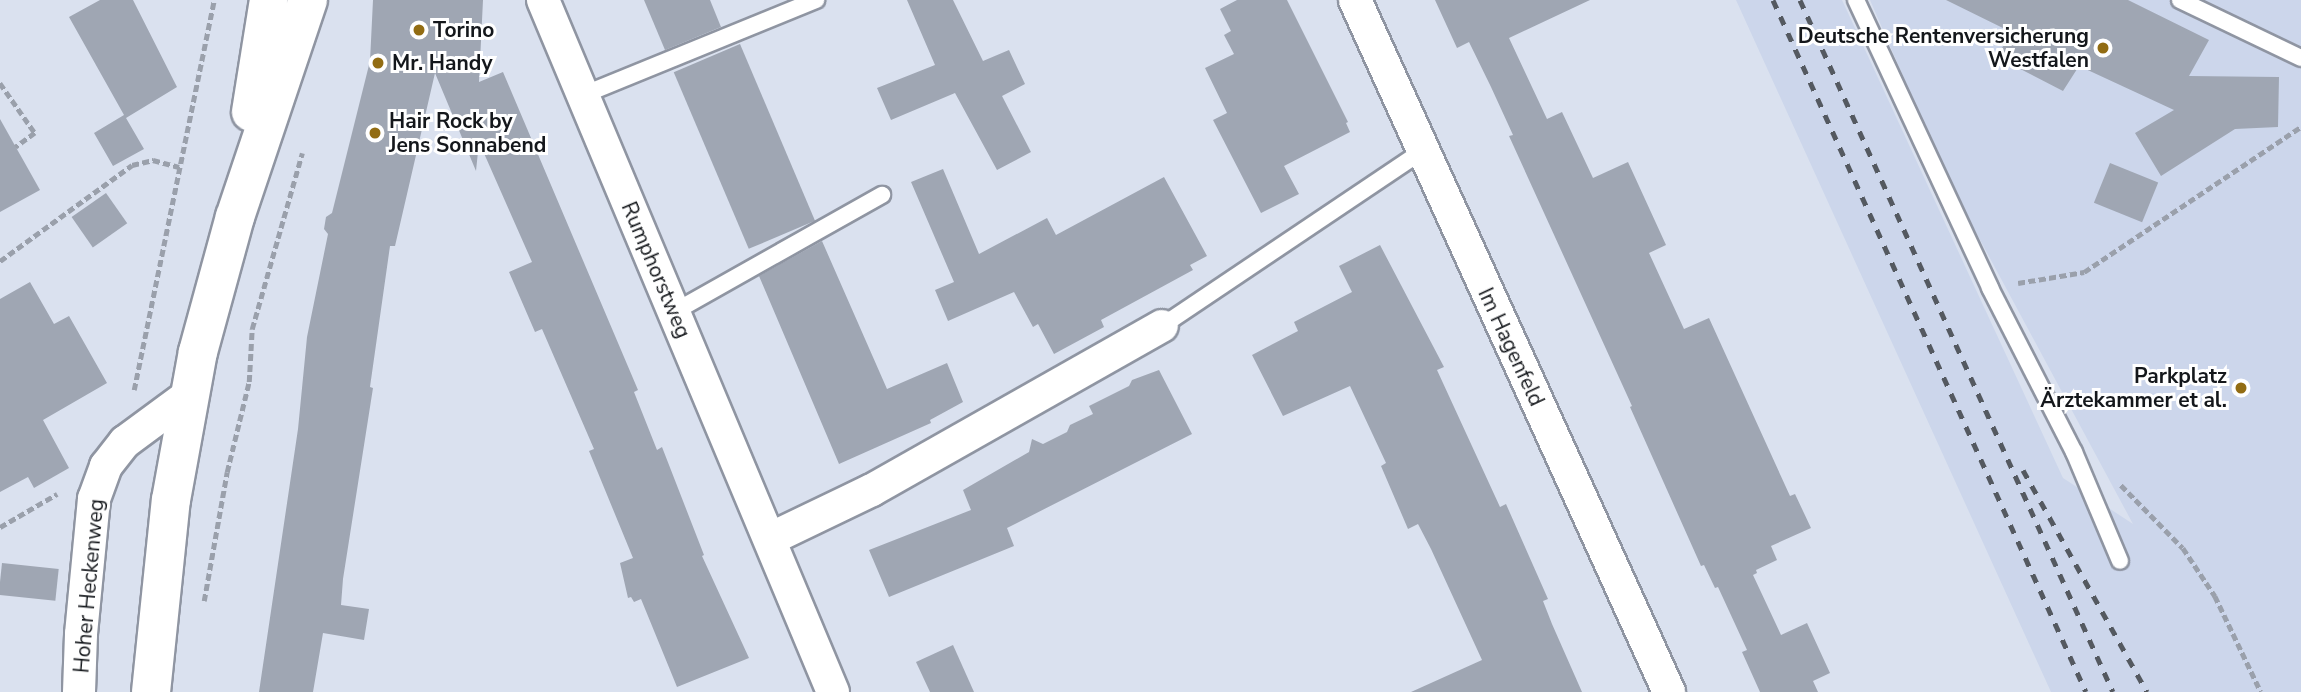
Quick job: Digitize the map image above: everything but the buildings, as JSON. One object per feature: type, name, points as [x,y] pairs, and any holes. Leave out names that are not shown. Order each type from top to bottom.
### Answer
[{"type":"street","points":[[235,217],[269,0]]},
{"type":"street","points":[[151,692],[171,500],[198,352],[235,217],[309,0]]},
{"type":"street","name":"Rumphorstweg","points":[[543,0],[833,692]]},
{"type":"street","name":"Im Hagenfeld","points":[[1355,0],[1669,692]]},
{"type":"street","points":[[770,539],[872,490],[1162,326]]},
{"type":"street","name":"Hoher Heckenweg","points":[[79,692],[81,634],[96,492],[106,466],[125,442],[190,394]]},
{"type":"lane","points":[[583,95],[816,0]]},
{"type":"lane","points":[[1856,0],[1990,288],[2074,452],[2120,561]]},
{"type":"lane","points":[[2180,0],[2301,58]]},
{"type":"lane","points":[[1162,326],[1422,151]]},
{"type":"lane","points":[[674,313],[882,195]]},
{"type":"path","points":[[125,442],[214,0]]},
{"type":"path","points":[[0,83],[35,133],[16,147]]},
{"type":"path","points":[[1990,288],[2084,272],[2301,127]]},
{"type":"path","points":[[204,603],[213,539],[249,382],[252,329],[305,142]]},
{"type":"path","points":[[0,261],[132,165],[153,160],[179,167]]},
{"type":"path","points":[[2074,452],[2129,491],[2183,548],[2215,596],[2261,692]]},
{"type":"path","points":[[0,527],[67,488],[96,492]]},
{"type":"shaded area","points":[[1736,0],[1842,0],[2063,478],[2133,524],[1950,184],[1870,0],[2301,0],[2301,692],[2051,692]]},
{"type":"railway","points":[[1773,0],[2086,692]]},
{"type":"railway","points":[[1800,0],[2113,692]]},
{"type":"railway","points":[[2023,470],[2147,692]]},
{"type":"place","name":"Torino","points":[[419,30]]},
{"type":"place","name":"Deutsche Rentenversicherung Westfalen","points":[[2103,48]]},
{"type":"place","name":"Mr. Handy","points":[[378,63]]},
{"type":"place","name":"Hair Rock by Jens Sonnabend","points":[[375,133]]},
{"type":"place","name":"Parkplatz Ärztekammer et al.","points":[[2241,388]]}]
